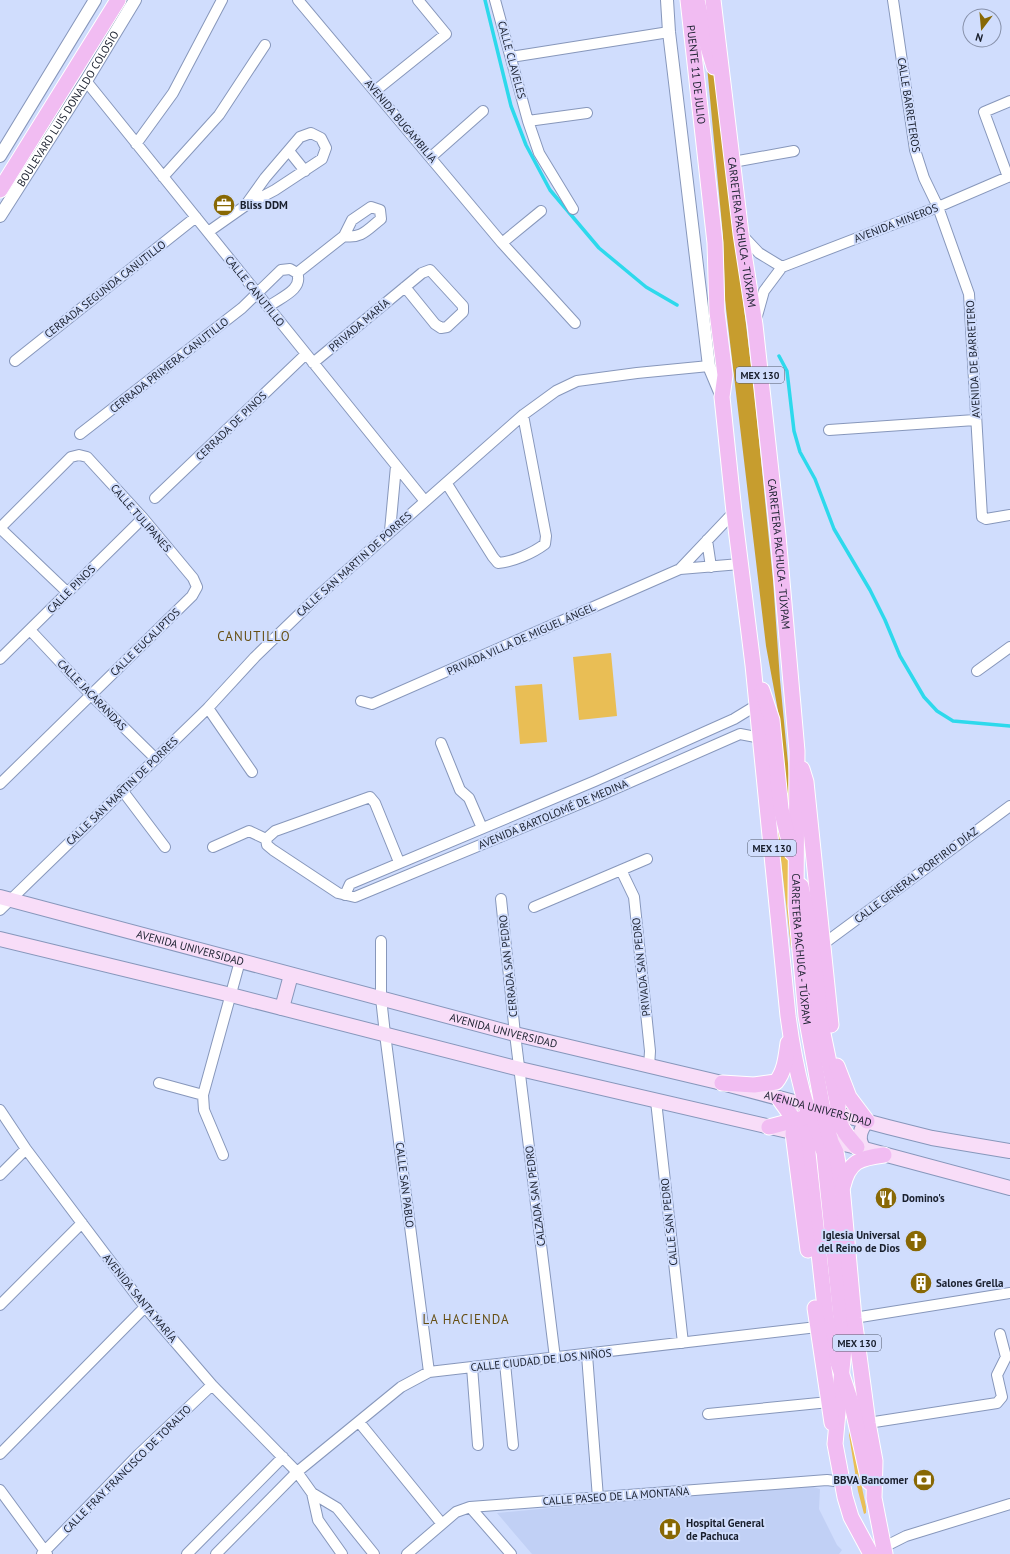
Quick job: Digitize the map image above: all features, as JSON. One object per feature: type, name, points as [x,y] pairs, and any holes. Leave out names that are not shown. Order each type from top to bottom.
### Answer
[{"type":"main road","points":[[0,173],[108,0]]},
{"type":"main road","points":[[0,190],[118,0]]},
{"type":"main road","name":"PUENTE 11 DE JULIO","points":[[688,0],[704,149]]},
{"type":"main road","points":[[697,0],[706,40],[724,96]]},
{"type":"main road","name":"CARRETERA PACHUCA - TÚXPAM","points":[[713,0],[741,234],[755,325],[778,536],[797,751],[796,906],[804,1001],[824,1122]]},
{"type":"main road","name":"CARRETERA PACHUCA - TÚXPAM","points":[[704,149],[715,243],[717,312],[725,375],[722,397],[761,738],[790,1032],[824,1122]]},
{"type":"main road","points":[[753,665],[772,720],[781,809],[797,872]]},
{"type":"main road","points":[[797,751],[806,782],[822,945],[838,1072],[849,1097],[867,1121]]},
{"type":"main road","name":"AVENIDA UNIVERSIDAD","points":[[5,899],[515,1034],[649,1067],[722,1083],[778,1099],[824,1122]]},
{"type":"main road","points":[[0,939],[231,995],[520,1069],[769,1127],[797,1130],[824,1122],[867,1121]]},
{"type":"main road","points":[[282,1008],[291,974]]},
{"type":"main road","points":[[722,1083],[754,1085],[776,1082],[781,1076],[785,1064],[790,1032]]},
{"type":"main road","points":[[769,1127],[780,1118],[781,1112],[778,1099]]},
{"type":"main road","points":[[778,1099],[797,1130],[808,1144],[826,1317],[842,1379],[852,1405],[874,1498]]},
{"type":"main road","points":[[861,1149],[860,1136],[863,1126],[867,1121]]},
{"type":"main road","name":"AVENIDA UNIVERSIDAD","points":[[867,1121],[932,1138],[1010,1151]]},
{"type":"main road","points":[[797,1130],[824,1122]]},
{"type":"main road","points":[[824,1122],[861,1149],[1010,1188]]},
{"type":"main road","name":"MEX 130","points":[[824,1122],[836,1152],[842,1187],[854,1318],[868,1423],[875,1461],[874,1498],[876,1553]]},
{"type":"main road","name":"MEX 130","points":[[824,1122],[824,1152],[844,1348],[835,1444],[842,1482],[852,1520],[876,1553]]},
{"type":"main road","points":[[797,1130],[817,1327],[835,1444]]},
{"type":"main road","points":[[842,1187],[845,1176],[854,1164],[861,1159],[884,1155]]},
{"type":"street","points":[[0,156],[95,0]]},
{"type":"street","name":"BOULEVARD LUIS DONALDO COLOSIO","points":[[0,216],[86,81],[135,0]]},
{"type":"street","points":[[136,144],[173,93],[222,0]]},
{"type":"street","name":"AVENIDA BUGAMBILIA","points":[[298,0],[502,243],[575,324]]},
{"type":"street","points":[[375,90],[446,34],[418,0]]},
{"type":"street","name":"CALLE CLAVELES","points":[[495,0],[528,121],[539,153],[573,209]]},
{"type":"street","name":"CARRETERA PACHUCA - TÚXPAM","points":[[667,0],[709,366],[722,397]]},
{"type":"street","name":"CALLE BARRETEROS","points":[[893,0],[914,145],[924,178],[938,207]]},
{"type":"street","points":[[511,57],[670,32]]},
{"type":"street","points":[[163,177],[219,115],[264,45]]},
{"type":"street","name":"CALLE CANUTILLO","points":[[86,81],[424,500]]},
{"type":"street","points":[[1009,177],[984,112],[1010,101]]},
{"type":"street","points":[[431,157],[483,112]]},
{"type":"street","points":[[528,121],[587,113]]},
{"type":"street","points":[[208,232],[245,206],[305,171],[322,158],[325,154],[324,142],[321,138],[316,135],[305,134],[300,137],[265,178],[245,206]]},
{"type":"street","points":[[289,151],[305,171]]},
{"type":"street","points":[[733,162],[794,151]]},
{"type":"street","name":"AVENIDA MINEROS","points":[[782,267],[938,207],[1009,177]]},
{"type":"street","name":"AVENIDA DE BARRETERO","points":[[938,207],[969,294],[975,420],[982,517],[986,519],[1010,515]]},
{"type":"street","points":[[502,243],[541,211]]},
{"type":"street","name":"CERRADA SEGUNDA CANUTILLO","points":[[15,360],[196,217]]},
{"type":"street","points":[[741,234],[759,253],[782,267],[764,290],[755,325]]},
{"type":"street","points":[[268,307],[295,289],[299,282],[297,273],[344,236]]},
{"type":"street","name":"CERRADA PRIMERA CANUTILLO","points":[[80,434],[236,313],[282,270],[290,269],[297,273]]},
{"type":"street","name":"PRIVADA MARÍA","points":[[313,363],[405,287],[422,273],[430,270],[463,306],[463,312],[447,327],[441,328],[435,324],[405,287]]},
{"type":"street","name":"CERRADA DE PINOS","points":[[155,498],[306,354]]},
{"type":"street","name":"CALLE SAN MARTIN DE PORRES","points":[[0,910],[5,899],[208,708],[255,657],[308,606],[424,500],[447,484],[523,415],[556,391],[577,381],[709,366]]},
{"type":"street","points":[[447,484],[492,557],[498,563],[506,562],[545,544],[546,536],[523,415]]},
{"type":"street","points":[[829,430],[975,420]]},
{"type":"street","name":"CALLE TULIPANES","points":[[0,528],[71,457],[79,455],[87,457],[143,518],[193,578],[197,587]]},
{"type":"street","points":[[390,531],[396,466]]},
{"type":"street","name":"PRIVADA VILLA DE MIGUEL ÁNGEL","points":[[680,569],[734,512]]},
{"type":"street","name":"CALLE PINOS","points":[[0,659],[143,518]]},
{"type":"street","points":[[0,528],[67,592]]},
{"type":"street","points":[[707,540],[712,566]]},
{"type":"street","name":"PRIVADA VILLA DE MIGUEL ÁNGEL","points":[[361,702],[372,704],[680,569],[740,564]]},
{"type":"street","name":"CALLE EUCALIPTOS","points":[[0,784],[192,596],[197,587]]},
{"type":"street","name":"CALLE JACARANDAS","points":[[30,630],[91,695],[156,758]]},
{"type":"street","points":[[977,671],[1010,647]]},
{"type":"street","name":"AVENIDA BARTOLOMÉ DE MEDINA","points":[[757,705],[738,717],[595,781],[399,862],[350,884],[345,895],[355,897],[601,795],[740,734],[761,738]]},
{"type":"street","points":[[208,708],[252,772]]},
{"type":"street","points":[[441,743],[460,790],[469,798],[482,828]]},
{"type":"street","points":[[595,781],[601,795]]},
{"type":"street","points":[[122,790],[165,847]]},
{"type":"street","points":[[266,839],[275,831],[370,798],[375,803],[399,862]]},
{"type":"street","name":"CALLE GENERAL PORFIRIO DÍAZ","points":[[822,945],[1010,806]]},
{"type":"street","points":[[213,847],[249,831],[266,839]]},
{"type":"street","points":[[266,839],[267,845],[272,850],[338,893],[345,895]]},
{"type":"street","points":[[534,907],[646,859]]},
{"type":"street","name":"PRIVADA SAN PEDRO","points":[[621,870],[634,897],[650,1051],[649,1067]]},
{"type":"street","name":"CERRADA SAN PEDRO","points":[[501,899],[515,1034]]},
{"type":"street","name":"CALLE SAN PABLO","points":[[381,941],[381,998],[385,1034],[429,1372]]},
{"type":"street","points":[[223,1155],[204,1110],[203,1095],[240,961]]},
{"type":"street","name":"CALZADA SAN PEDRO","points":[[515,1034],[555,1358]]},
{"type":"street","points":[[159,1083],[203,1095]]},
{"type":"street","name":"CALLE SAN PEDRO","points":[[656,1101],[683,1343]]},
{"type":"street","name":"AVENIDA SANTA MARÍA","points":[[0,1110],[26,1149],[145,1307],[212,1385],[297,1472],[312,1493]]},
{"type":"street","points":[[0,1175],[26,1149]]},
{"type":"street","points":[[0,1305],[82,1223]]},
{"type":"street","points":[[854,1318],[1010,1293]]},
{"type":"street","points":[[0,1454],[145,1307]]},
{"type":"street","name":"CALLE CIUDAD DE LOS NIÑOS","points":[[216,1554],[297,1472],[401,1387],[429,1372],[587,1355],[817,1327]]},
{"type":"street","points":[[868,1423],[997,1403],[1002,1397],[997,1375],[1006,1356],[1000,1334]]},
{"type":"street","points":[[587,1355],[598,1498]]},
{"type":"street","points":[[505,1363],[513,1445]]},
{"type":"street","points":[[472,1367],[478,1445]]},
{"type":"street","name":"CALLE FRAY FRANCISCO DE TORALTO","points":[[45,1553],[138,1455],[212,1385]]},
{"type":"street","points":[[708,1414],[829,1402]]},
{"type":"street","points":[[359,1422],[442,1524]]},
{"type":"street","points":[[187,1554],[283,1457]]},
{"type":"street","name":"CALLE PASEO DE LA MONTAÑA","points":[[407,1554],[456,1512],[470,1507],[827,1480],[842,1482]]},
{"type":"street","points":[[0,1490],[45,1553]]},
{"type":"street","points":[[312,1493],[318,1520],[342,1554]]},
{"type":"street","points":[[312,1493],[337,1508],[374,1554]]},
{"type":"street","points":[[876,1553],[906,1536],[1010,1504]]},
{"type":"street","points":[[470,1507],[511,1554]]},
{"type":"shaded area","points":[[705,45],[716,79],[754,390],[773,580],[780,680],[792,805],[790,808],[787,806],[778,711],[766,646],[725,300],[723,236]]},
{"type":"shaded area","points":[[611,653],[617,716],[579,720],[573,657]]},
{"type":"shaded area","points":[[542,684],[547,742],[520,744],[515,686]]},
{"type":"shaded area","points":[[778,823],[791,870],[792,948],[777,824]]},
{"type":"shaded area","points":[[850,1429],[866,1507],[866,1513],[864,1514],[858,1491],[849,1435]]},
{"type":"shaded area","name":"Hospital General de Pachuca","points":[[803,1484],[820,1489],[819,1509],[837,1545],[842,1550],[839,1554],[532,1554],[497,1513]]},
{"type":"waterway","points":[[485,0],[511,106],[526,145],[550,190],[599,248],[646,287],[677,305]]},
{"type":"waterway","points":[[779,356],[787,371],[794,431],[800,452],[815,479],[834,529],[870,590],[885,620],[900,656],[924,697],[937,711],[953,721],[1010,726]]},
{"type":"place","name":"Bliss DDM","points":[[224,205]]},
{"type":"place","name":"Domino's","points":[[886,1198]]},
{"type":"place","name":"Iglesia Universal del Reino de Dios","points":[[916,1241]]},
{"type":"place","name":"Salones Grella","points":[[921,1283]]},
{"type":"place","name":"BBVA Bancomer","points":[[924,1480]]},
{"type":"place","name":"Hospital General de Pachuca","points":[[670,1529]]},
{"type":"district","name":"CANUTILLO","points":[[254,636]]},
{"type":"district","name":"LA HACIENDA","points":[[466,1319]]}]
